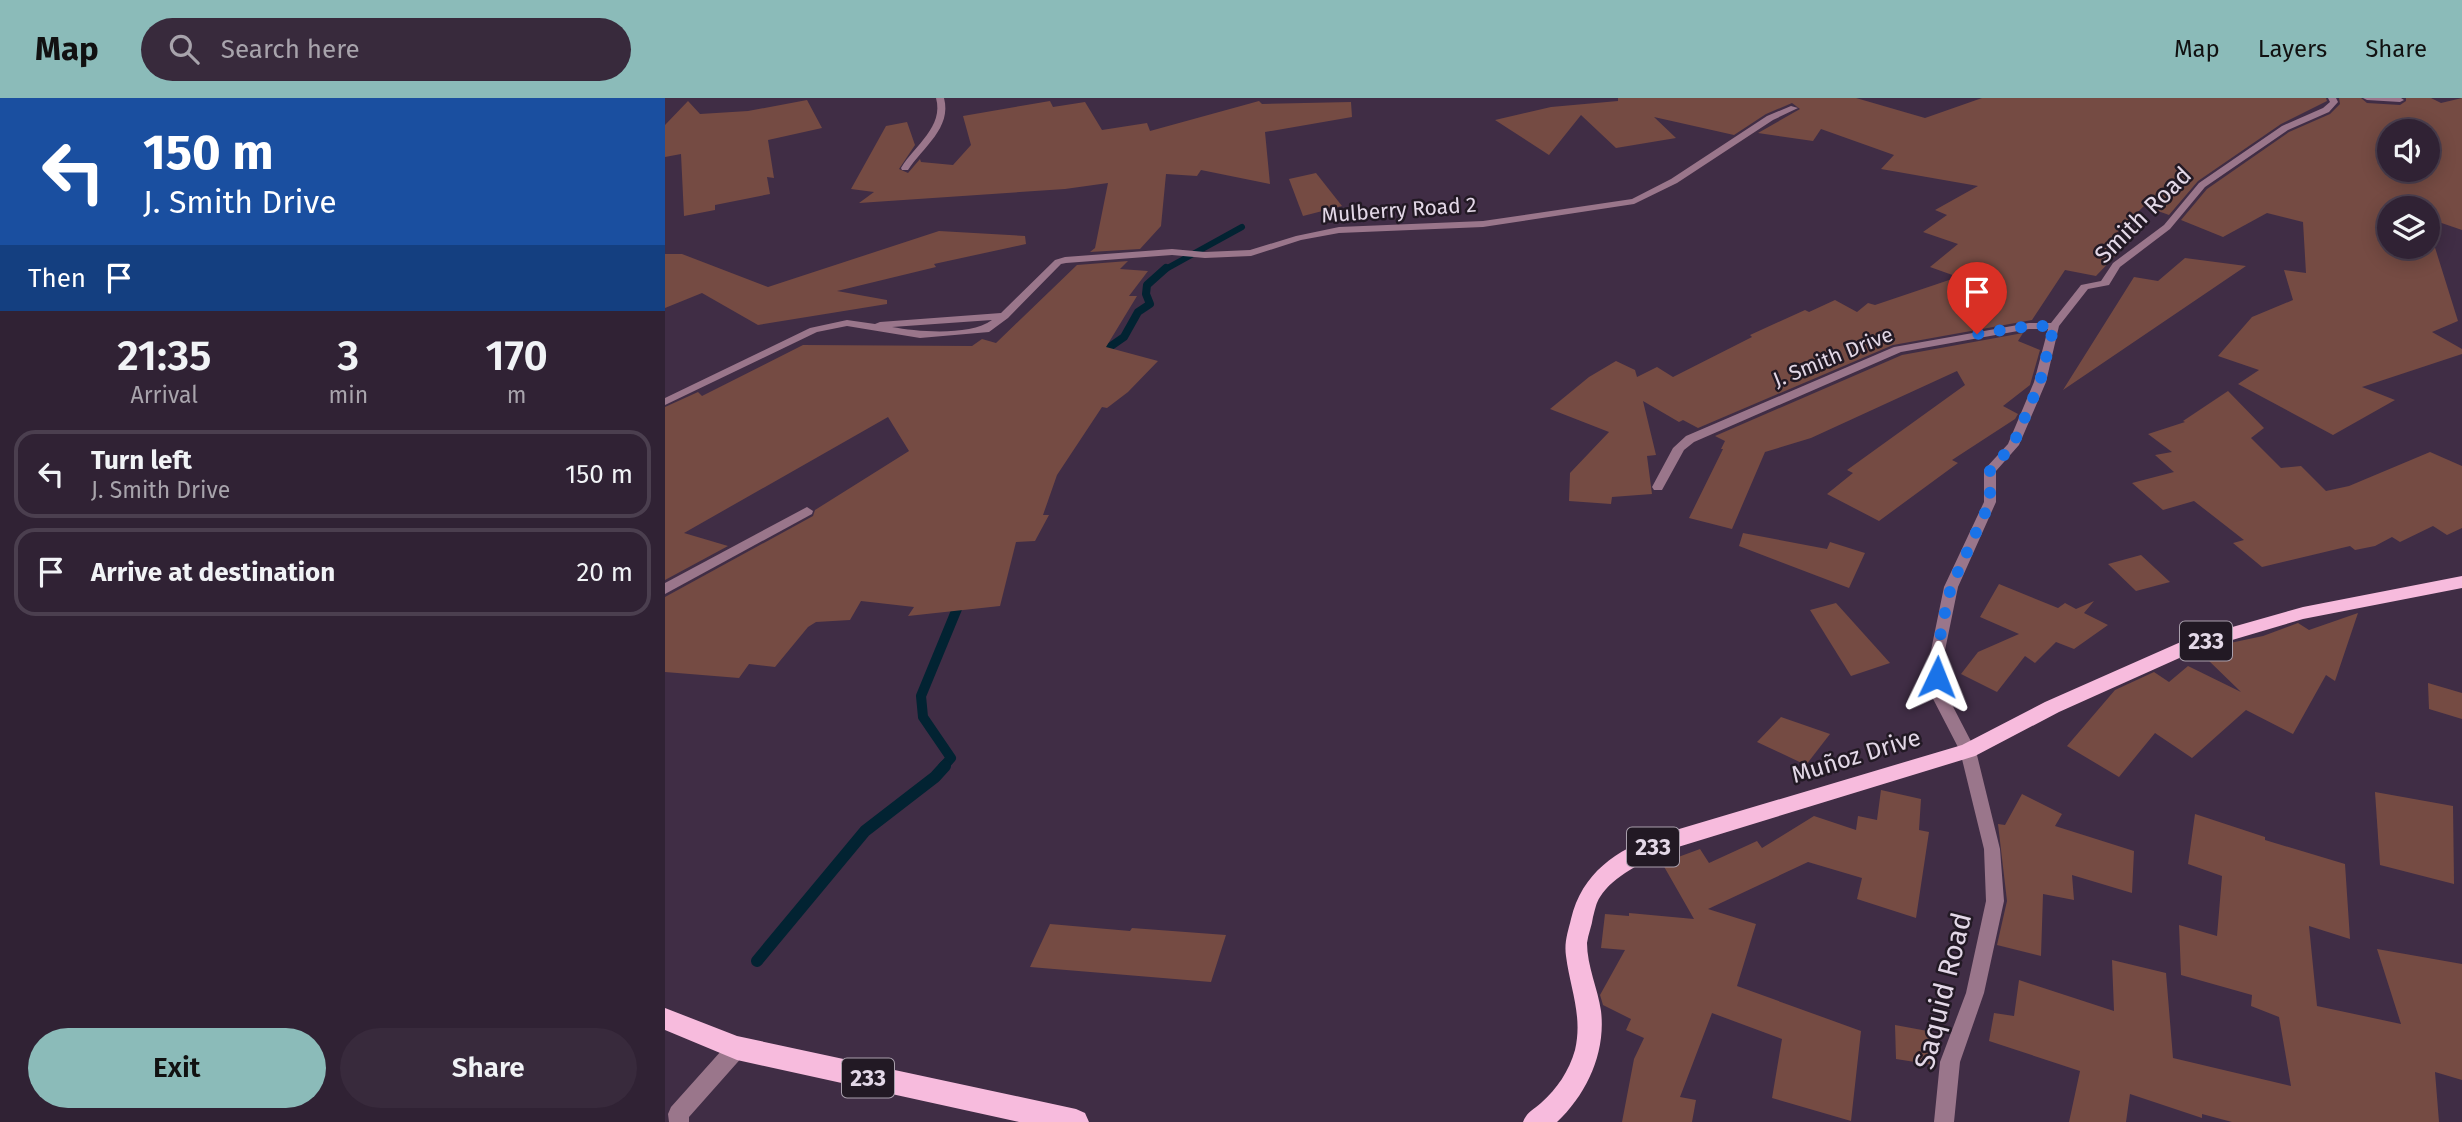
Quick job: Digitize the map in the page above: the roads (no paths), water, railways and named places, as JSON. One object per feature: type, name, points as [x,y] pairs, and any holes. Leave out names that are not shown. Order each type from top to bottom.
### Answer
[{"type":"main road","name":"Muñoz Drive","points":[[1536,1122],[1566,1096],[1580,1074],[1587,1051],[1590,1017],[1576,943],[1584,906],[1592,891],[1608,874],[1659,844],[1968,751],[2052,707],[2189,646],[2303,613],[2462,582]]},
{"type":"main road","name":"233","points":[[665,1020],[737,1048],[1076,1122]]},
{"type":"street","points":[[905,167],[942,119],[943,104],[940,98]]},
{"type":"street","name":"Smith Road","points":[[1968,751],[1939,695],[1936,660],[1943,621],[1951,587],[1990,502],[1990,470],[2013,445],[2040,382],[2054,326],[2085,287],[2105,283],[2116,265],[2167,227],[2202,185],[2285,128],[2326,110],[2334,102],[2332,98]]},
{"type":"street","points":[[2367,98],[2400,100]]},
{"type":"street","name":"Mulberry Road 2","points":[[665,402],[814,330],[847,323],[862,326],[1004,316],[1058,262],[1065,260],[1182,252],[1205,255],[1251,253],[1299,238],[1339,230],[1483,223],[1634,201],[1674,181],[1770,118],[1794,108]]},
{"type":"street","name":"J. Smith Drive","points":[[1658,487],[1679,449],[1690,439],[1898,349],[2029,326],[2054,326]]},
{"type":"street","points":[[665,589],[807,511]]},
{"type":"street","name":"Saquid Road","points":[[1944,1122],[1950,1062],[1975,993],[1995,901],[1992,849],[1968,751]]},
{"type":"street","points":[[674,1119],[737,1048]]},
{"type":"waterway","points":[[1164,270],[1242,227]]},
{"type":"waterway","points":[[1101,353],[1124,337],[1138,312],[1150,304],[1146,294],[1147,285],[1166,268]]},
{"type":"waterway","points":[[943,767],[951,758],[923,717],[921,696],[961,599]]},
{"type":"waterway","points":[[757,961],[865,831],[935,777],[945,766]]}]
